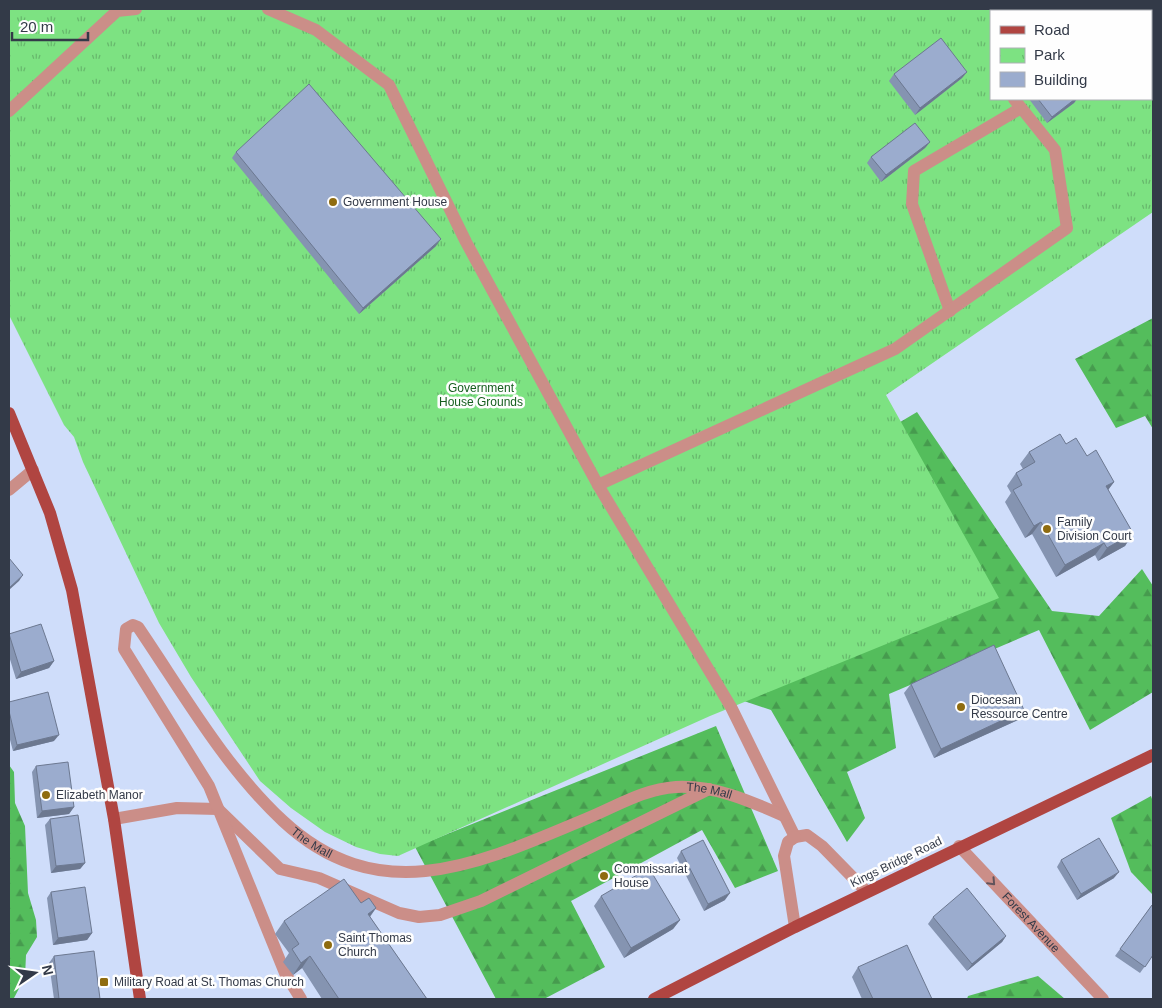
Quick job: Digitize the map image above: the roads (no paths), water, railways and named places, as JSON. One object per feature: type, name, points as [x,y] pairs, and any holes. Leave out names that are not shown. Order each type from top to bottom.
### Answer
[{"type":"main road","points":[[9,413],[34,470],[62,548],[72,590],[114,819],[140,999]]},
{"type":"main road","name":"Kings Bridge Road","points":[[654,999],[959,846],[1153,754]]},
{"type":"street","points":[[9,111],[117,11],[136,9]]},
{"type":"street","points":[[268,9],[316,30],[389,85],[466,242],[598,485],[731,707],[795,837]]},
{"type":"street","points":[[598,485],[895,349],[1067,228],[1055,150],[1018,103],[914,171],[912,204],[950,310]]},
{"type":"street","points":[[9,490],[34,470]]},
{"type":"street","name":"The Mall","points":[[218,809],[210,786],[124,649],[126,628],[133,624],[138,627],[254,793],[284,822],[315,846],[368,868],[397,873],[416,873],[468,864],[590,818],[643,793],[675,787],[711,788],[784,816]]},
{"type":"street","points":[[114,819],[177,808],[218,809],[280,869],[319,878],[399,913],[420,917],[440,915],[481,901],[711,788]]},
{"type":"street","points":[[218,809],[285,973],[301,999]]},
{"type":"street","points":[[795,927],[784,856],[788,842],[795,837],[807,835],[822,846],[867,892]]},
{"type":"street","name":"Forest Avenue","points":[[959,846],[1103,999]]},
{"type":"place","name":"Government House","points":[[333,202]]},
{"type":"place","name":"Family Division Court","points":[[1047,529]]},
{"type":"place","name":"Diocesan Ressource Centre","points":[[961,707]]},
{"type":"place","name":"Elizabeth Manor","points":[[46,795]]},
{"type":"place","name":"Commissariat House","points":[[604,876]]},
{"type":"place","name":"Saint Thomas Church","points":[[328,945]]},
{"type":"place","name":"Military Road at St. Thomas Church","points":[[104,982]]},
{"type":"park label","name":"Government House Grounds","points":[[481,395]]}]
